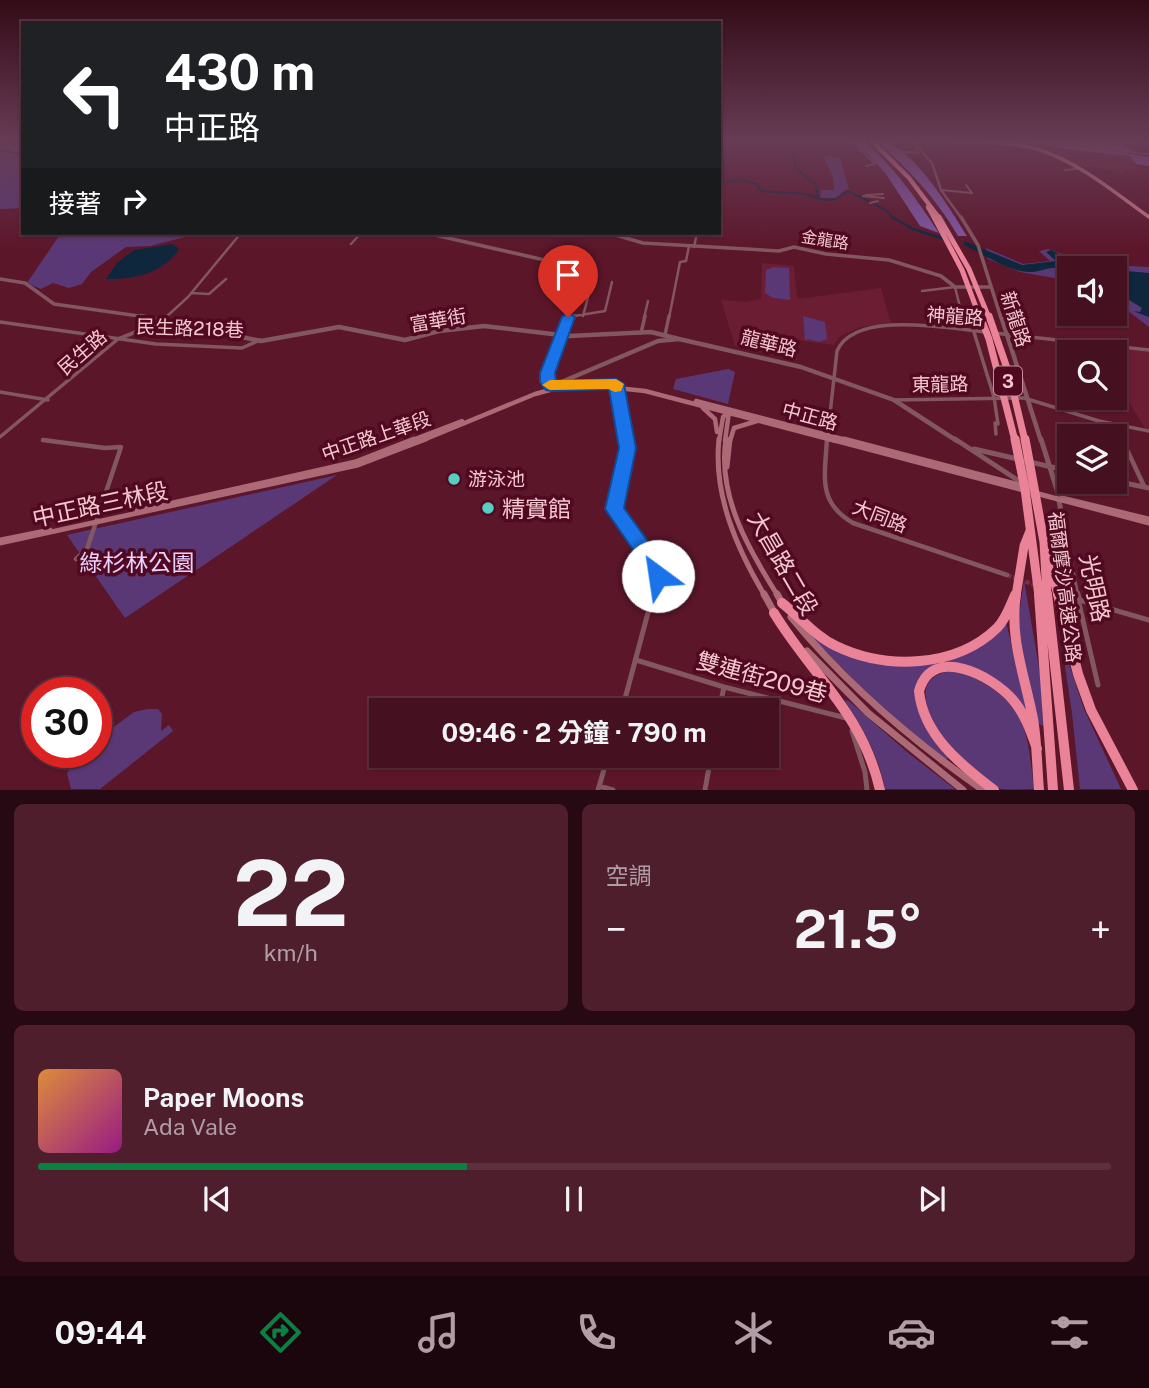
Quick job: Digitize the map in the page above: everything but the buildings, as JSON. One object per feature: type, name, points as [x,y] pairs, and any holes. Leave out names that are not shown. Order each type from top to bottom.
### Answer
[{"type":"highway","name":"福爾摩沙高速公路","points":[[910,177],[947,231],[993,326],[1017,409],[1043,537],[1046,588],[1060,690],[1069,789]]},
{"type":"highway","name":"福爾摩沙高速公路","points":[[947,231],[985,326],[1007,405],[1030,530],[1049,690],[1053,789]]},
{"type":"highway","points":[[1030,530],[1024,546],[1015,595],[1013,633],[1033,720],[1039,789]]},
{"type":"highway","points":[[1043,537],[1091,710],[1133,789]]},
{"type":"highway","points":[[782,603],[809,629],[835,646],[884,661],[942,656],[973,646],[998,627],[1015,595]]},
{"type":"highway","points":[[774,613],[857,724],[872,757],[880,789]]},
{"type":"highway","points":[[994,789],[968,769],[934,732],[920,702],[919,689],[925,677],[933,670],[953,667],[974,671],[994,683],[1016,703],[1037,749]]},
{"type":"highway","points":[[1112,753],[1126,789]]},
{"type":"main road","points":[[1088,177],[1149,216]]},
{"type":"main road","points":[[1092,177],[1149,216]]},
{"type":"main road","name":"中正路","points":[[552,387],[615,385],[645,388],[1149,521]]},
{"type":"main road","name":"中正路","points":[[615,385],[825,436]]},
{"type":"main road","name":"中正路上華段","points":[[206,497],[358,465],[552,387]]},
{"type":"main road","points":[[693,403],[715,419],[716,450]]},
{"type":"main road","name":"大昌路二段","points":[[729,412],[723,417],[716,450],[719,484],[730,523],[749,568],[774,613],[818,664],[868,713],[962,789]]},
{"type":"main road","name":"大昌路二段","points":[[729,412],[724,456],[734,513],[743,535],[782,603],[817,650],[861,695],[925,751],[983,789]]},
{"type":"main road","points":[[726,475],[730,437],[734,428],[749,422],[771,424]]},
{"type":"main road","name":"中正路三林段","points":[[0,542],[206,497]]},
{"type":"street","points":[[938,177],[942,190]]},
{"type":"street","points":[[940,177],[942,190]]},
{"type":"street","points":[[942,190],[972,193],[966,185]]},
{"type":"street","name":"新龍路","points":[[942,190],[980,245],[1005,334],[1050,466],[1058,498]]},
{"type":"street","points":[[864,196],[884,196]]},
{"type":"street","name":"民生路","points":[[0,437],[48,400],[118,339],[163,319],[191,293],[239,235]]},
{"type":"street","points":[[351,244],[359,235]]},
{"type":"street","points":[[435,235],[549,261],[582,274],[548,373],[548,382],[552,387]]},
{"type":"street","name":"金龍路","points":[[615,235],[639,243],[779,251],[794,247],[824,254],[889,260],[941,276],[956,287],[991,287]]},
{"type":"street","points":[[694,247],[697,235]]},
{"type":"street","points":[[665,335],[680,262],[686,261],[688,246]]},
{"type":"street","points":[[583,316],[594,275]]},
{"type":"street","name":"富華街","points":[[0,279],[25,284],[54,304],[163,319],[260,340],[339,327],[402,340],[439,331],[484,326],[561,335],[641,333],[680,339]]},
{"type":"street","points":[[191,293],[207,295],[226,279]]},
{"type":"street","points":[[568,317],[605,311],[612,282]]},
{"type":"street","points":[[922,291],[956,287],[954,289],[961,311],[969,316],[994,397],[998,424],[995,423],[996,434]]},
{"type":"street","points":[[641,333],[648,301]]},
{"type":"street","name":"民生路218巷","points":[[0,322],[156,344],[242,348],[260,340]]},
{"type":"street","name":"神龍路","points":[[834,378],[838,346],[844,338],[863,328],[893,326],[974,331],[1149,350]]},
{"type":"street","name":"龍華路","points":[[552,387],[650,344],[680,339],[782,362],[894,400],[970,448],[1025,489]]},
{"type":"street","name":"大同路","points":[[834,378],[825,436],[827,498],[830,506],[840,516],[1007,575]]},
{"type":"street","points":[[615,385],[621,399],[627,448],[615,509],[657,568],[658,576],[625,698]]},
{"type":"street","points":[[0,392],[48,400]]},
{"type":"street","name":"東龍路","points":[[894,400],[994,397],[1028,399],[1112,424]]},
{"type":"street","name":"東龍路","points":[[1127,427],[1149,431]]},
{"type":"street","points":[[43,440],[104,448],[121,447],[87,549],[76,559]]},
{"type":"street","name":"龍華路","points":[[970,448],[1057,468]]},
{"type":"street","points":[[1127,448],[1147,487]]},
{"type":"street","name":"龍華路","points":[[1000,469],[1006,483]]},
{"type":"street","points":[[1127,483],[1147,487]]},
{"type":"street","name":"光明路","points":[[1058,498],[1098,685]]},
{"type":"street","points":[[1069,597],[1149,620]]},
{"type":"street","name":"雙連街209巷","points":[[636,660],[724,687],[848,718],[865,772],[867,789]]},
{"type":"street","points":[[722,698],[724,687]]},
{"type":"street","points":[[604,768],[598,788],[612,789]]},
{"type":"street","points":[[705,789],[709,768]]},
{"type":"shaded area","points":[[888,177],[899,177],[939,233],[920,226]]},
{"type":"shaded area","points":[[914,177],[927,177],[967,236],[958,236]]},
{"type":"shaded area","points":[[762,263],[794,266],[797,299],[881,288],[891,323],[860,327],[839,337],[834,345],[797,340],[797,360],[735,346],[721,300],[746,302],[761,299]]},
{"type":"shaded area","points":[[1127,349],[1149,352],[1149,429],[1145,428],[1127,399]]},
{"type":"green space","points":[[0,177],[21,177],[21,208],[0,209]]},
{"type":"green space","points":[[833,177],[845,177],[849,190],[836,198],[820,198],[821,190],[834,190]]},
{"type":"green space","points":[[60,235],[193,235],[150,246],[126,247],[91,272],[82,284],[69,288],[53,283],[41,289],[27,283]]},
{"type":"green space","points":[[986,248],[1023,264],[1050,261],[1039,251],[1048,249],[1080,256],[1057,256],[1057,279],[1020,272],[988,259]]},
{"type":"green space","points":[[1127,266],[1149,267],[1149,327],[1127,310]]},
{"type":"green space","points":[[773,267],[789,268],[790,300],[773,298],[765,293],[766,270]]},
{"type":"green space","points":[[803,316],[825,322],[827,339],[819,342],[808,339],[805,341]]},
{"type":"green space","points":[[728,369],[735,372],[728,404],[673,389],[676,379]]},
{"type":"green space","name":"綠杉林公園","points":[[337,475],[125,618],[67,535]]},
{"type":"green space","points":[[1024,580],[1041,679],[1043,726],[1038,723],[1017,629]]},
{"type":"green space","points":[[1006,622],[1030,723],[1008,689],[943,664],[928,668],[919,677],[915,693],[917,708],[937,745],[949,758],[946,759],[887,714],[802,627],[832,647],[860,660],[907,664],[958,656]]},
{"type":"green space","points":[[1061,640],[1084,709],[1121,789],[1080,789]]},
{"type":"green space","points":[[953,671],[969,675],[1010,703],[1024,728],[1034,789],[1002,789],[987,782],[953,750],[938,730],[928,709],[926,691],[933,678]]},
{"type":"green space","points":[[844,700],[849,701],[907,752],[955,789],[885,789],[869,743]]},
{"type":"green space","points":[[158,709],[162,714],[161,731],[169,725],[173,731],[100,789],[71,789],[67,773],[70,768],[112,768],[112,728],[134,712]]},
{"type":"water","points":[[964,241],[1022,265],[1056,261],[1046,252],[1051,250],[1063,256],[1057,256],[1057,269],[1027,272],[1003,265],[964,245]]},
{"type":"water","points":[[173,244],[179,249],[165,264],[156,269],[127,278],[106,279],[117,263],[134,250]]},
{"type":"water","points":[[1127,271],[1149,273],[1149,317],[1133,311],[1140,312],[1142,308],[1127,299]]},
{"type":"waterway","points":[[723,177],[723,183]]},
{"type":"waterway","points":[[806,177],[816,184],[818,198]]},
{"type":"waterway","points":[[721,183],[740,180],[757,184],[761,191],[805,194],[824,200],[836,199],[848,191],[886,210],[892,217]]},
{"type":"waterway","points":[[892,217],[913,229],[947,240]]},
{"type":"tunnel","points":[[1007,575],[1035,585]]},
{"type":"slow traffic","points":[[550,385],[616,384],[615,387]]},
{"type":"place","name":"游泳池","points":[[454,479]]},
{"type":"place","name":"精實館","points":[[488,508]]},
{"type":"route","points":[[568,317],[548,373],[548,382],[552,386],[616,384],[621,399],[627,456],[614,500],[615,509],[657,568],[658,576]]}]
